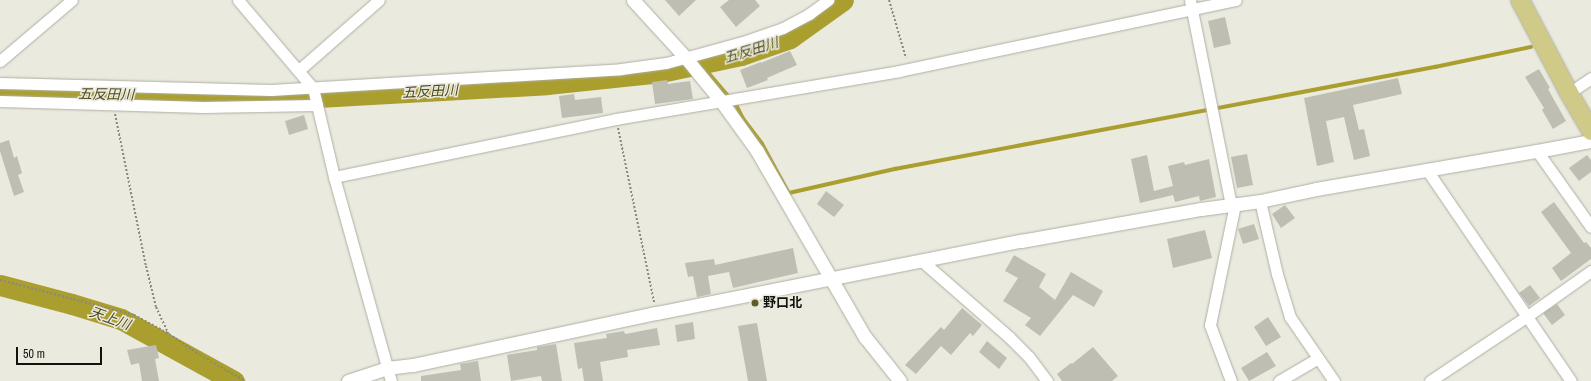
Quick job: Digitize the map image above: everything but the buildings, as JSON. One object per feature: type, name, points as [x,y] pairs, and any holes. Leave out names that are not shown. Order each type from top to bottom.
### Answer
[{"type":"highway","points":[[1520,0],[1569,93],[1591,131]]},
{"type":"street","points":[[0,61],[72,0]]},
{"type":"street","points":[[238,0],[299,70],[313,89],[334,177],[391,381]]},
{"type":"street","points":[[299,70],[379,0]]},
{"type":"street","points":[[633,0],[690,64],[728,100],[866,337],[900,381]]},
{"type":"street","points":[[0,83],[271,90],[313,89],[621,69],[666,63],[690,64],[743,42],[783,28],[809,14],[828,0]]},
{"type":"street","points":[[334,177],[616,119],[909,68],[1191,4],[1236,0]]},
{"type":"street","points":[[1191,4],[1213,116],[1233,204],[1210,325],[1231,381]]},
{"type":"street","points":[[1569,93],[1591,78]]},
{"type":"street","points":[[0,101],[203,107],[317,105]]},
{"type":"street","points":[[348,381],[387,368],[413,365],[656,313],[1021,241],[1233,204],[1260,201],[1316,189],[1537,152],[1591,140]]},
{"type":"street","points":[[1537,152],[1591,226]]},
{"type":"street","points":[[1427,170],[1571,381]]},
{"type":"street","points":[[1260,201],[1277,274],[1290,317],[1334,381]]},
{"type":"street","points":[[922,261],[1009,337],[1029,357],[1047,381]]},
{"type":"street","points":[[1430,381],[1526,317],[1591,271]]},
{"type":"street","points":[[1279,381],[1318,358]]},
{"type":"path","points":[[889,0],[909,68]]},
{"type":"path","points":[[112,104],[156,307],[169,334]]},
{"type":"path","points":[[616,119],[656,313]]},
{"type":"path","points":[[0,280],[134,315],[169,334],[200,355],[245,381]]},
{"type":"waterway","name":"五反田川","points":[[0,93],[318,97],[547,84],[661,72],[741,55],[790,38],[843,0]]},
{"type":"waterway","points":[[701,64],[737,106],[743,118],[762,143],[789,193],[895,169],[1435,67],[1531,47]]},
{"type":"waterway","name":"天上川","points":[[0,285],[121,319],[234,381]]},
{"type":"place","name":"野口北","points":[[755,303]]}]
